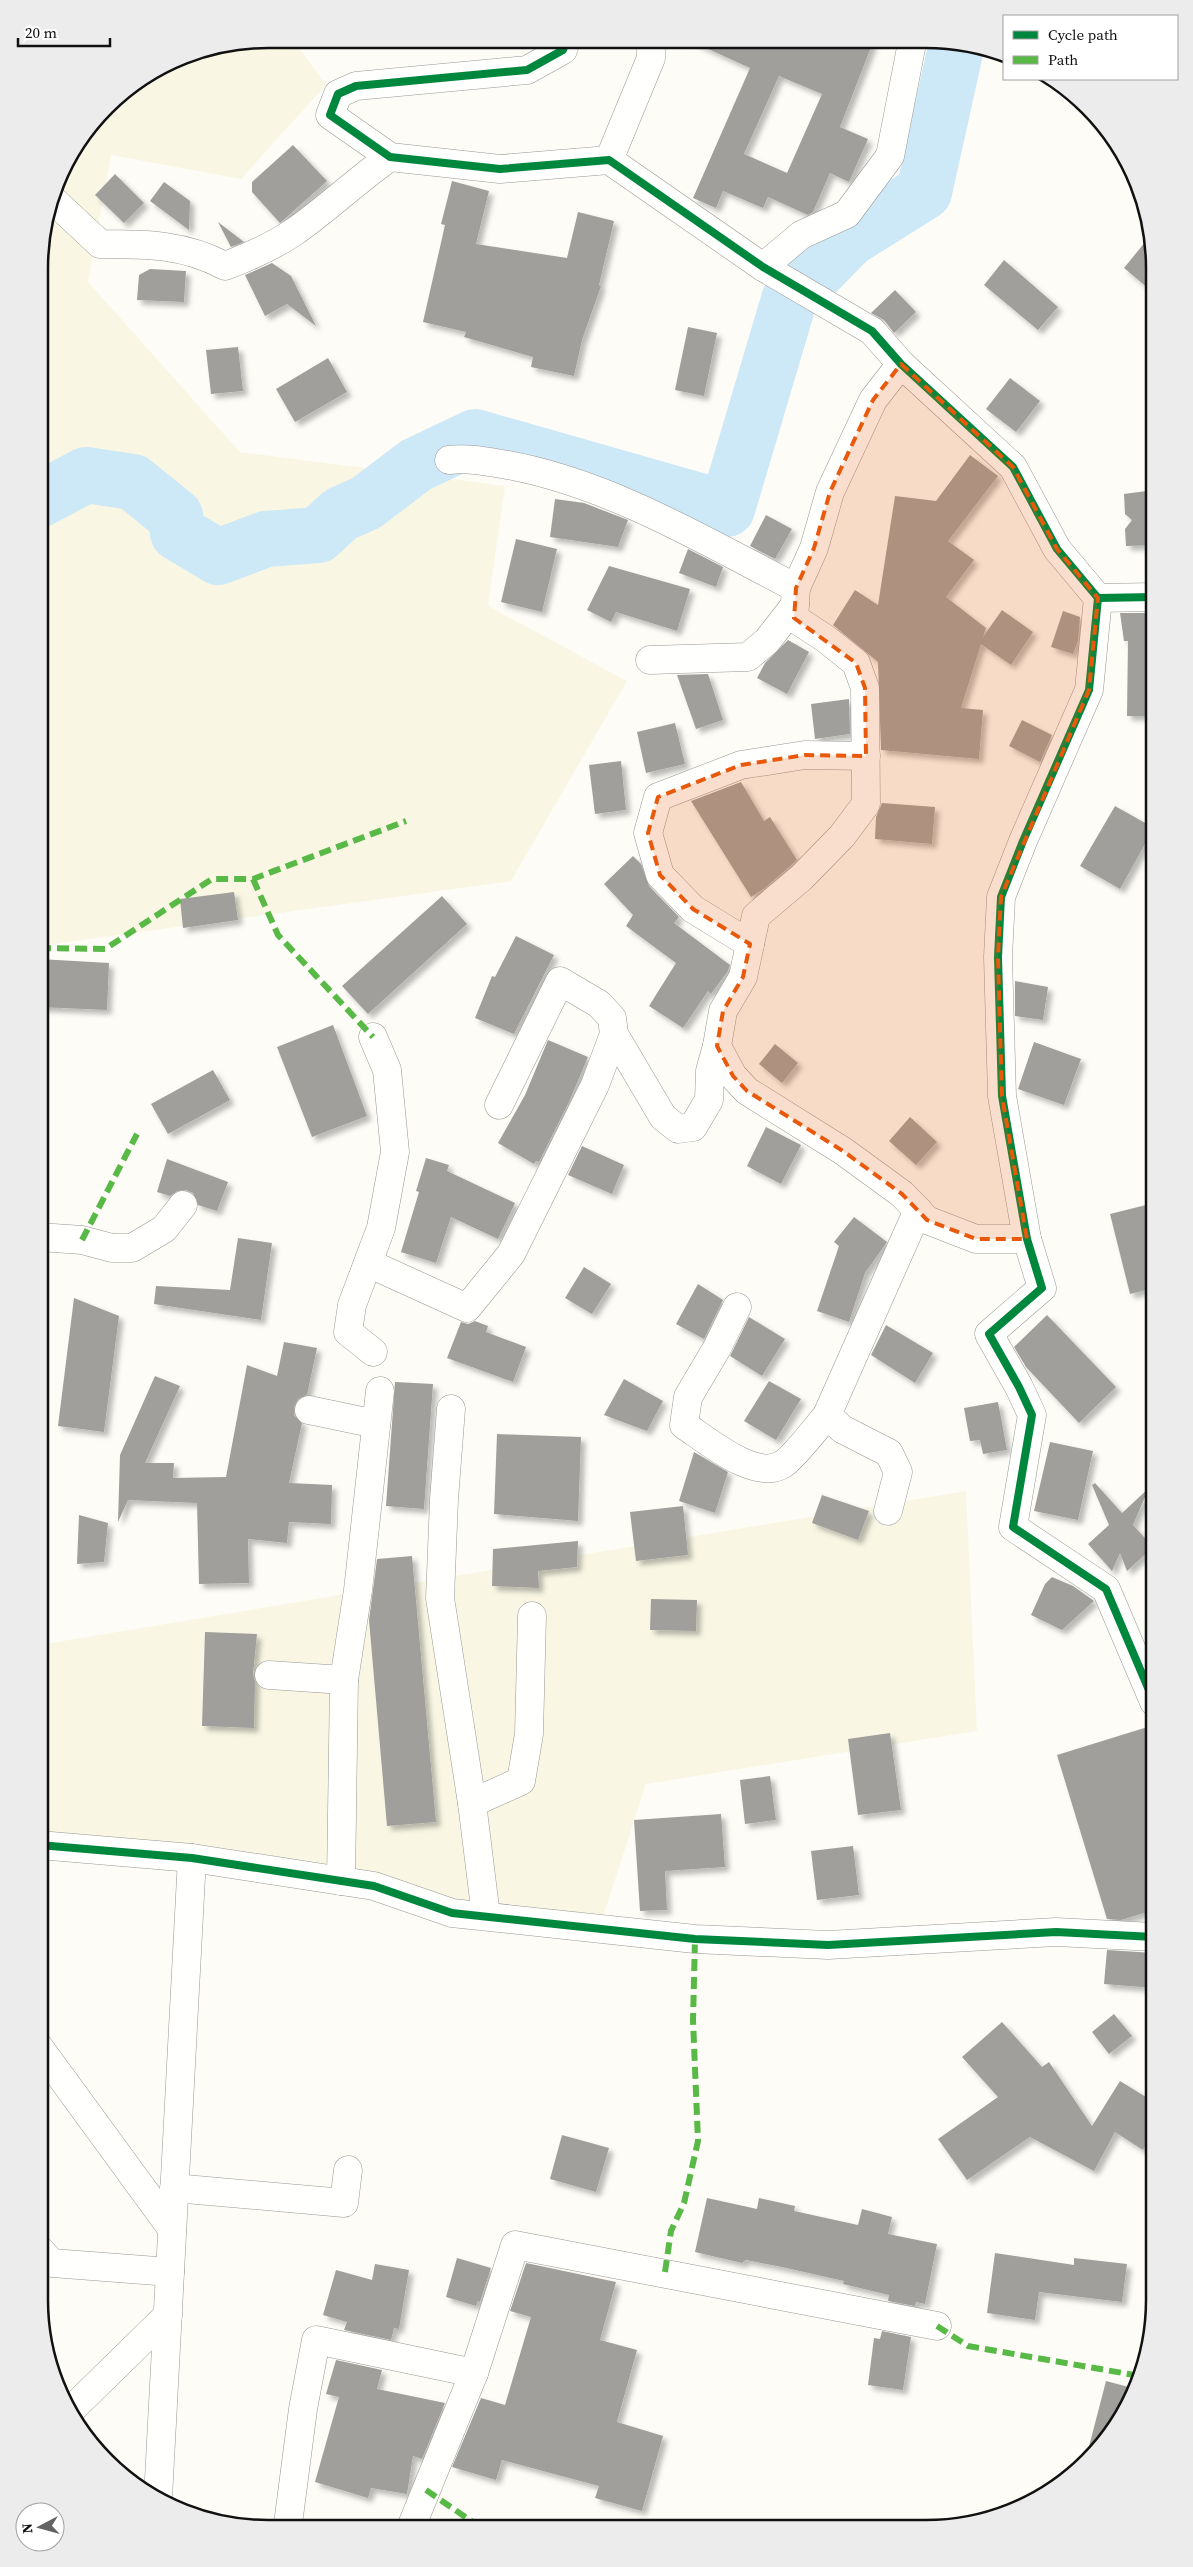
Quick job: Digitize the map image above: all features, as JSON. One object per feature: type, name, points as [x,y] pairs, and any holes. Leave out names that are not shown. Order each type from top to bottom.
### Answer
[{"type":"street","points":[[564,48],[528,70],[356,86],[338,94],[330,115],[390,157],[500,169],[609,160],[763,267],[872,331],[901,364],[1013,467],[1057,550],[1098,598],[1089,690],[1023,841],[1001,897],[998,957],[1002,1096],[1027,1239],[1042,1288],[989,1334],[1019,1386],[1032,1415],[1013,1527],[1106,1589],[1146,1683]]},
{"type":"street","points":[[609,160],[651,58],[651,48]]},
{"type":"street","points":[[763,267],[801,235],[847,214],[890,156],[911,48]]},
{"type":"street","points":[[57,204],[100,244],[156,244],[202,254],[225,266],[250,256],[294,232],[355,182],[390,157]]},
{"type":"street","points":[[650,660],[748,657],[767,641],[796,596],[814,548],[830,492],[850,446],[873,400],[901,364]]},
{"type":"street","points":[[449,460],[464,458],[528,469],[593,490],[646,512],[796,596]]},
{"type":"street","points":[[499,1105],[560,981],[599,1004],[612,1018],[614,1034],[663,1116],[678,1129],[693,1127],[709,1100],[710,1071],[717,1046],[723,1011],[743,977],[756,916],[801,878],[842,836],[866,804],[866,688],[856,663],[826,639],[794,618],[796,596]]},
{"type":"street","points":[[1098,598],[1146,597]]},
{"type":"street","points":[[750,944],[693,910],[660,875],[648,833],[658,797],[741,765],[805,755],[866,756]]},
{"type":"street","points":[[368,1263],[467,1308],[511,1254],[595,1085],[614,1034]]},
{"type":"street","points":[[373,1037],[387,1070],[395,1152],[381,1228],[352,1305],[348,1332],[373,1352]]},
{"type":"street","points":[[717,1046],[732,1076],[747,1091],[843,1151],[902,1194],[926,1220],[976,1239],[1027,1239]]},
{"type":"street","points":[[48,1238],[82,1240],[112,1248],[132,1248],[164,1229],[183,1205]]},
{"type":"street","points":[[736,1307],[717,1348],[688,1396],[684,1425],[734,1458],[762,1470],[783,1465],[827,1416],[918,1210]]},
{"type":"street","points":[[341,1881],[344,1680],[358,1590],[380,1391]]},
{"type":"street","points":[[451,1409],[444,1500],[440,1598],[472,1804],[486,1916]]},
{"type":"street","points":[[310,1410],[376,1424]]},
{"type":"street","points":[[827,1416],[842,1429],[889,1453],[898,1472],[888,1511]]},
{"type":"street","points":[[472,1804],[521,1781],[529,1734],[532,1616]]},
{"type":"street","points":[[268,1675],[344,1680]]},
{"type":"street","points":[[48,1846],[192,1858],[374,1886],[452,1913],[696,1939],[828,1945],[1056,1932],[1146,1937]]},
{"type":"street","points":[[158,2491],[192,1858]]},
{"type":"street","points":[[48,2059],[172,2229]]},
{"type":"street","points":[[174,2188],[344,2203],[348,2170]]},
{"type":"street","points":[[414,2520],[474,2373],[515,2245],[937,2326]]},
{"type":"street","points":[[48,2263],[170,2272]]},
{"type":"street","points":[[75,2406],[168,2315]]},
{"type":"street","points":[[289,2520],[303,2409],[316,2340],[474,2373]]},
{"type":"highlighted area","points":[[901,364],[1013,467],[1057,549],[1098,598],[1089,690],[1001,897],[998,957],[1002,1096],[1027,1239],[976,1239],[927,1220],[902,1194],[843,1151],[747,1091],[733,1076],[717,1046],[723,1011],[743,977],[750,944],[693,909],[660,875],[648,833],[658,797],[741,765],[805,755],[866,756],[865,688],[856,663],[794,618],[796,588],[814,548],[830,492],[873,400]]},
{"type":"shaded area","points":[[299,48],[326,85],[241,179],[111,155],[88,282],[240,452],[505,486],[488,606],[627,681],[511,881],[48,945],[49,238],[55,210],[64,183],[77,157],[93,133],[133,93],[157,77],[183,64],[210,55],[238,49]]},
{"type":"shaded area","points":[[966,1491],[977,1731],[646,1784],[599,1929],[48,1848],[48,1644]]},
{"type":"building","points":[[706,48],[871,48],[840,127],[868,139],[849,182],[830,173],[813,212],[808,215],[768,197],[763,208],[723,191],[716,208],[693,198],[750,68]],"holes":[[[779,76],[822,94],[787,173],[744,154]]]},
{"type":"building","points":[[293,145],[327,181],[280,223],[252,192],[252,182]]},
{"type":"building","points":[[115,174],[144,203],[124,223],[95,195]]},
{"type":"building","points":[[452,181],[489,191],[476,244],[567,258],[578,212],[614,221],[599,285],[601,286],[582,340],[574,376],[531,367],[533,357],[464,337],[466,332],[423,322],[445,225],[441,224]]},
{"type":"building","points":[[164,182],[190,201],[189,230],[150,201]]},
{"type":"building","points":[[218,222],[244,242],[231,247]]},
{"type":"building","points":[[1144,243],[1146,286],[1124,268]]},
{"type":"building","points":[[1004,260],[1058,307],[1038,330],[984,285]]},
{"type":"building","points":[[272,263],[291,276],[316,326],[287,304],[265,316],[245,275]]},
{"type":"building","points":[[150,269],[186,271],[184,302],[137,300],[139,275]]},
{"type":"building","points":[[895,290],[916,312],[894,333],[884,320],[871,313]]},
{"type":"building","points":[[688,327],[717,333],[704,396],[675,390]]},
{"type":"building","points":[[238,347],[243,391],[211,394],[206,350]]},
{"type":"building","points":[[328,358],[347,392],[295,422],[276,389]]},
{"type":"building","points":[[1010,378],[1040,401],[1016,432],[986,409]]},
{"type":"building","points":[[970,455],[998,476],[948,541],[974,560],[946,597],[986,628],[983,637],[1002,610],[1033,632],[1011,665],[981,644],[961,708],[983,710],[979,759],[881,750],[878,662],[833,625],[855,590],[878,605],[895,496],[936,501]]},
{"type":"building","points":[[1146,491],[1146,545],[1126,546],[1125,529],[1132,520],[1125,514],[1124,494]]},
{"type":"building","points":[[555,499],[584,503],[628,520],[618,547],[550,537]]},
{"type":"building","points":[[766,515],[792,529],[775,559],[750,546]]},
{"type":"building","points":[[516,539],[557,549],[542,612],[501,602]]},
{"type":"building","points":[[688,549],[723,567],[716,587],[679,573]]},
{"type":"building","points":[[609,566],[690,589],[677,631],[616,612],[611,622],[587,610]]},
{"type":"building","points":[[1063,611],[1080,617],[1078,641],[1073,654],[1051,647]]},
{"type":"building","points":[[1120,613],[1146,613],[1146,716],[1127,716],[1128,641],[1124,641]]},
{"type":"building","points":[[788,640],[809,652],[787,694],[757,678],[765,663]]},
{"type":"building","points":[[708,674],[723,720],[696,729],[677,675]]},
{"type":"building","points":[[849,699],[850,734],[815,739],[811,704]]},
{"type":"building","points":[[1022,720],[1052,735],[1040,762],[1009,746]]},
{"type":"building","points":[[675,723],[685,764],[646,773],[637,732]]},
{"type":"building","points":[[621,761],[626,810],[595,814],[589,765]]},
{"type":"building","points":[[741,782],[764,821],[770,817],[797,860],[765,888],[751,897],[691,801]]},
{"type":"building","points":[[882,803],[935,807],[932,844],[875,839],[876,817]]},
{"type":"building","points":[[1115,806],[1146,823],[1146,842],[1120,889],[1080,866]]},
{"type":"building","points":[[633,856],[641,864],[649,886],[679,917],[674,923],[730,965],[728,971],[711,994],[708,991],[683,1028],[649,1006],[676,963],[626,926],[633,915],[604,884]]},
{"type":"building","points":[[234,892],[238,920],[183,928],[180,899]]},
{"type":"building","points":[[442,896],[467,924],[368,1014],[342,986]]},
{"type":"building","points":[[516,936],[554,955],[514,1034],[475,1018],[492,976],[495,977]]},
{"type":"building","points":[[48,960],[109,963],[107,1010],[48,1007]]},
{"type":"building","points":[[1015,981],[1048,987],[1043,1020],[1015,1016]]},
{"type":"building","points":[[333,1025],[367,1116],[312,1137],[277,1047]]},
{"type":"building","points":[[548,1040],[588,1057],[569,1102],[539,1162],[536,1161],[534,1164],[498,1143],[525,1095]]},
{"type":"building","points":[[1034,1042],[1081,1059],[1064,1105],[1018,1089]]},
{"type":"building","points":[[775,1044],[798,1063],[782,1083],[759,1064]]},
{"type":"building","points":[[213,1070],[230,1100],[168,1134],[151,1104]]},
{"type":"building","points":[[910,1117],[937,1142],[916,1165],[889,1141]]},
{"type":"building","points":[[766,1127],[801,1145],[781,1184],[747,1166]]},
{"type":"building","points":[[582,1146],[624,1165],[612,1194],[568,1175]]},
{"type":"building","points":[[426,1158],[449,1165],[447,1171],[515,1203],[498,1239],[451,1217],[436,1263],[401,1252],[419,1192],[416,1191]]},
{"type":"building","points":[[167,1159],[228,1182],[217,1211],[198,1205],[193,1193],[186,1190],[177,1191],[170,1196],[157,1192]]},
{"type":"building","points":[[1146,1205],[1146,1290],[1130,1294],[1110,1214]]},
{"type":"building","points":[[854,1217],[887,1242],[865,1273],[849,1322],[817,1311],[839,1246],[834,1242]]},
{"type":"building","points":[[238,1238],[272,1243],[261,1320],[154,1304],[156,1286],[230,1290]]},
{"type":"building","points":[[584,1267],[611,1284],[592,1314],[565,1298]]},
{"type":"building","points":[[698,1284],[723,1300],[704,1339],[676,1324]]},
{"type":"building","points":[[74,1298],[119,1316],[104,1432],[58,1426]]},
{"type":"building","points":[[1047,1315],[1116,1387],[1079,1423],[1026,1367],[1014,1347]]},
{"type":"building","points":[[749,1317],[785,1339],[762,1376],[730,1356]]},
{"type":"building","points":[[475,1321],[488,1326],[486,1332],[526,1347],[513,1382],[447,1358],[461,1322],[468,1324]]},
{"type":"building","points":[[886,1325],[933,1353],[915,1383],[871,1355]]},
{"type":"building","points":[[284,1342],[317,1348],[307,1395],[298,1399],[294,1407],[294,1415],[302,1423],[289,1483],[332,1485],[331,1524],[289,1522],[287,1543],[248,1539],[249,1583],[199,1584],[197,1503],[128,1500],[118,1522],[120,1455],[155,1376],[180,1386],[145,1463],[174,1463],[173,1478],[226,1477],[247,1365],[277,1376]]},
{"type":"building","points":[[624,1379],[663,1401],[647,1431],[604,1415]]},
{"type":"building","points":[[769,1381],[801,1399],[776,1440],[744,1421]]},
{"type":"building","points":[[395,1382],[433,1384],[424,1509],[386,1506]]},
{"type":"building","points":[[998,1402],[1007,1450],[983,1454],[980,1440],[970,1441],[964,1408]]},
{"type":"building","points":[[497,1434],[581,1437],[578,1521],[494,1514]]},
{"type":"building","points":[[1050,1442],[1093,1451],[1078,1520],[1034,1511]]},
{"type":"building","points":[[694,1452],[728,1472],[715,1513],[679,1501]]},
{"type":"building","points":[[1095,1483],[1122,1513],[1146,1491],[1133,1525],[1146,1539],[1146,1553],[1127,1571],[1120,1553],[1112,1571],[1088,1544],[1109,1525],[1092,1485]]},
{"type":"building","points":[[822,1495],[869,1511],[858,1540],[812,1523]]},
{"type":"building","points":[[683,1506],[688,1555],[636,1561],[630,1512]]},
{"type":"building","points":[[79,1515],[108,1523],[104,1562],[77,1564]]},
{"type":"building","points":[[578,1541],[577,1567],[538,1571],[539,1588],[492,1586],[493,1549]]},
{"type":"building","points":[[412,1556],[436,1822],[387,1826],[369,1620],[377,1559]]},
{"type":"building","points":[[1052,1577],[1073,1586],[1094,1601],[1062,1630],[1031,1615],[1045,1584]]},
{"type":"building","points":[[651,1599],[697,1600],[696,1631],[650,1630]]},
{"type":"building","points":[[205,1632],[257,1634],[253,1674],[255,1682],[254,1728],[202,1726]]},
{"type":"building","points":[[1146,1727],[1146,1912],[1121,1920],[1107,1919],[1057,1755]]},
{"type":"building","points":[[890,1733],[901,1810],[858,1815],[848,1739]]},
{"type":"building","points":[[770,1776],[776,1820],[745,1824],[740,1780]]},
{"type":"building","points":[[721,1814],[725,1867],[665,1871],[667,1910],[640,1911],[634,1820]]},
{"type":"building","points":[[853,1846],[859,1895],[817,1900],[811,1851]]},
{"type":"building","points":[[1107,1950],[1146,1952],[1146,1987],[1104,1984]]},
{"type":"building","points":[[1114,2014],[1132,2036],[1109,2054],[1092,2032]]},
{"type":"building","points":[[1002,2022],[1042,2067],[1049,2062],[1092,2126],[1120,2081],[1146,2097],[1146,2145],[1143,2150],[1115,2132],[1094,2171],[1030,2137],[967,2180],[938,2139],[998,2097],[962,2057]]},
{"type":"building","points":[[562,2135],[609,2148],[596,2192],[550,2179]]},
{"type":"building","points":[[707,2198],[757,2209],[759,2198],[795,2206],[794,2211],[858,2225],[862,2209],[892,2217],[888,2234],[937,2244],[925,2304],[916,2302],[915,2306],[888,2301],[889,2295],[843,2284],[844,2281],[782,2267],[746,2260],[742,2263],[695,2252]]},
{"type":"building","points":[[995,2253],[1074,2265],[1074,2258],[1127,2264],[1122,2302],[1039,2292],[1035,2320],[987,2313]]},
{"type":"building","points":[[457,2258],[491,2268],[480,2302],[478,2301],[476,2306],[446,2297]]},
{"type":"building","points":[[526,2263],[616,2282],[600,2340],[637,2350],[617,2422],[663,2436],[642,2511],[595,2498],[599,2486],[502,2460],[496,2480],[452,2467],[481,2398],[505,2405],[531,2317],[510,2311]]},
{"type":"building","points":[[375,2264],[409,2270],[399,2329],[394,2328],[391,2340],[344,2330],[347,2322],[323,2315],[336,2270],[372,2280]]},
{"type":"building","points":[[882,2331],[911,2337],[903,2390],[868,2385],[874,2338],[880,2339]]},
{"type":"building","points":[[336,2360],[382,2370],[377,2389],[445,2403],[422,2459],[413,2456],[407,2494],[371,2488],[368,2498],[315,2482],[339,2397],[326,2394]]},
{"type":"building","points":[[1106,2381],[1128,2387],[1116,2410],[1089,2447]]},
{"type":"waterway","points":[[48,495],[86,475],[133,482],[175,516],[178,533],[218,557],[266,539],[318,535],[341,514],[366,503],[416,465],[475,437],[727,509],[789,300],[849,239],[924,192],[956,49]]},
{"type":"marked path","points":[[48,948],[105,949],[212,879],[253,879],[406,821]]},
{"type":"marked path","points":[[253,879],[278,935],[373,1037]]},
{"type":"marked path","points":[[82,1240],[137,1134]]},
{"type":"marked path","points":[[665,2272],[671,2231],[684,2203],[698,2141],[693,2020],[695,1939]]},
{"type":"marked path","points":[[937,2326],[968,2346],[1132,2375]]},
{"type":"marked path","points":[[426,2490],[470,2520]]},
{"type":"cycle path","points":[[564,48],[527,70],[356,86],[338,94],[330,115],[390,157],[500,169],[609,160],[763,267],[872,331],[901,364],[1013,467],[1057,549],[1098,598],[1146,597]]},
{"type":"cycle path","points":[[1098,598],[1089,690],[1023,841],[1001,897],[998,957],[1002,1096],[1027,1239],[1042,1288],[989,1334],[1019,1387],[1032,1415],[1013,1527],[1106,1589],[1146,1683]]},
{"type":"cycle path","points":[[48,1846],[192,1858],[374,1886],[452,1913],[695,1939],[828,1945],[1056,1932],[1146,1937]]}]
